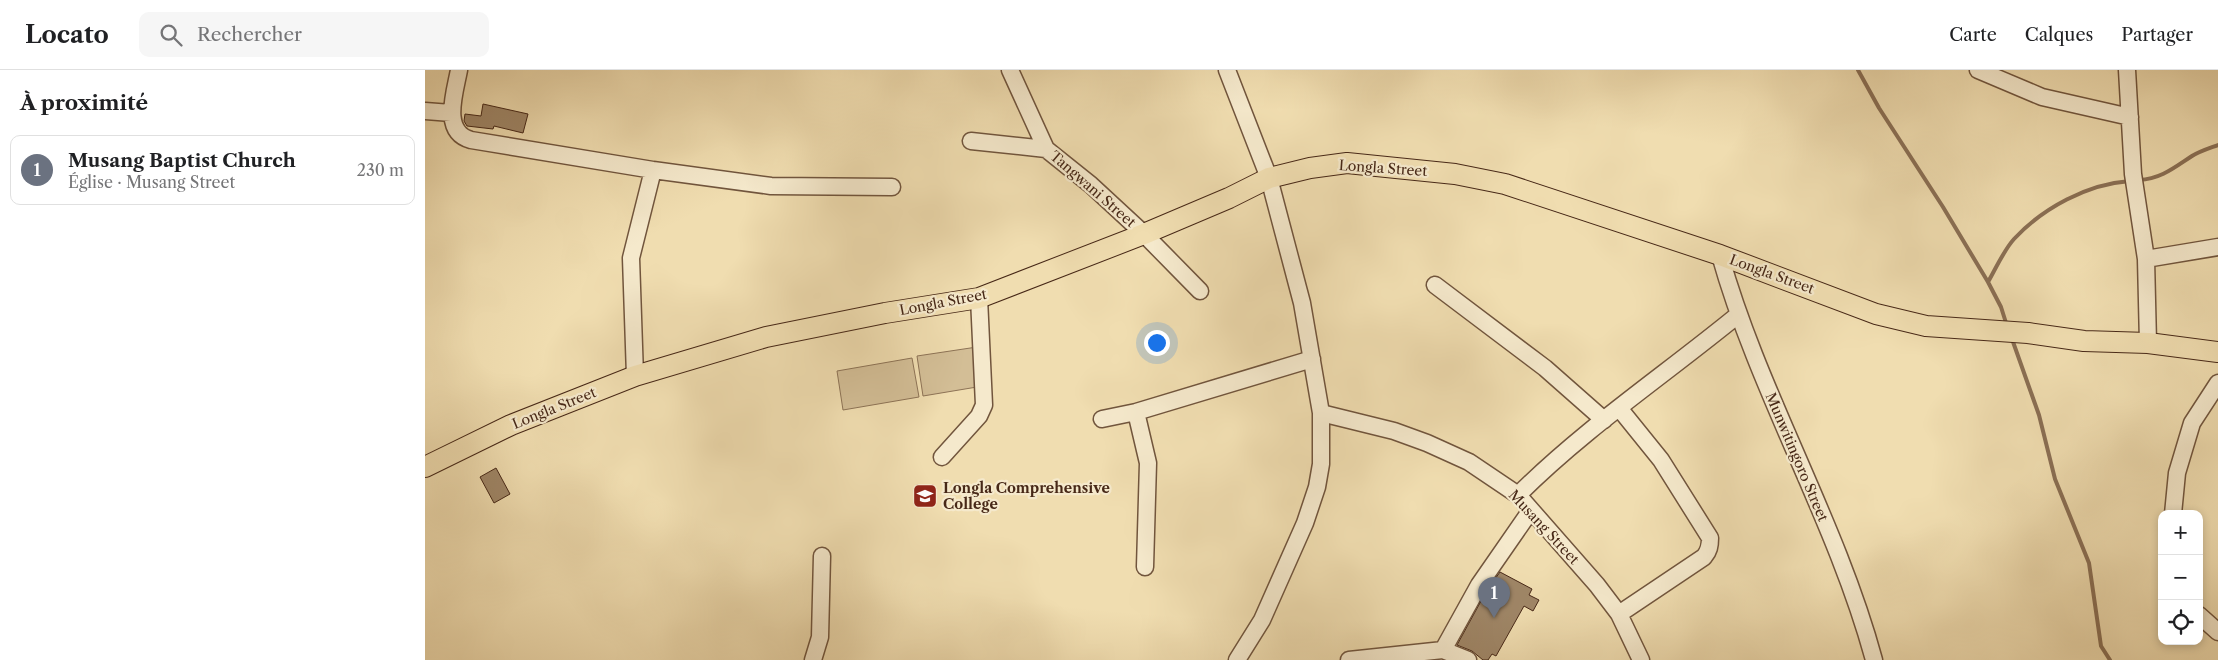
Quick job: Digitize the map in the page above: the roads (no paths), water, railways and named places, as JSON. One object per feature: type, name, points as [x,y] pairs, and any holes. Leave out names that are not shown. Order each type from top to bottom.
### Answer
[{"type":"main road","name":"Longla Street","points":[[425,467],[511,425],[635,376],[766,337],[885,313],[979,298],[1144,234],[1229,198],[1269,178],[1310,168],[1347,163],[1455,174],[1505,184],[1720,255],[1876,314],[1926,326],[2028,333],[2084,341],[2148,343],[2218,352]]},
{"type":"street","points":[[459,70],[451,113],[458,133],[463,138],[653,170],[771,186],[891,187]]},
{"type":"street","name":"Tangwani Street","points":[[1010,70],[1046,148],[1091,185],[1144,234],[1200,291]]},
{"type":"street","points":[[1227,70],[1269,178],[1302,303],[1321,413],[1321,464],[1317,487],[1305,523],[1262,620],[1237,660]]},
{"type":"street","points":[[1977,70],[2042,97],[2130,117]]},
{"type":"street","points":[[2127,70],[2134,179],[2146,259],[2148,343]]},
{"type":"street","points":[[425,111],[451,113]]},
{"type":"street","points":[[971,141],[1046,148]]},
{"type":"street","points":[[635,376],[631,258],[653,170]]},
{"type":"street","points":[[2146,259],[2218,247]]},
{"type":"street","name":"Munwitingoro Street","points":[[1720,255],[1739,314],[1778,415],[1837,553],[1874,660]]},
{"type":"street","points":[[1435,285],[1545,368],[1604,420]]},
{"type":"street","points":[[942,457],[979,416],[984,405],[979,298]]},
{"type":"street","points":[[1518,495],[1538,474],[1739,314]]},
{"type":"street","points":[[1102,419],[1137,412],[1312,359]]},
{"type":"street","points":[[2173,510],[2177,473],[2192,423],[2218,383]]},
{"type":"street","points":[[1619,408],[1661,460],[1710,538],[1709,550],[1704,557],[1619,614]]},
{"type":"street","points":[[1137,412],[1148,463],[1145,567]]},
{"type":"street","name":"Musang Street","points":[[1321,413],[1394,430],[1427,442],[1469,462],[1518,495],[1597,585],[1619,614],[1641,660]]},
{"type":"street","points":[[1443,650],[1484,578],[1531,510]]},
{"type":"street","points":[[813,660],[820,637],[822,556]]},
{"type":"street","points":[[2203,619],[2218,632]]},
{"type":"street","points":[[1349,660],[1443,650],[1469,660]]},
{"type":"waterway","points":[[1858,70],[1879,108],[1943,207],[1988,282]]},
{"type":"waterway","points":[[2139,180],[2161,175],[2195,154],[2218,145]]},
{"type":"waterway","points":[[2007,326],[2001,307],[1988,282],[2010,243],[2038,217],[2082,192],[2114,183],[2130,181]]},
{"type":"waterway","points":[[2012,339],[2039,415],[2055,479],[2089,563],[2101,646],[2110,660]]},
{"type":"place","name":"Longla Comprehensive College","points":[[925,496]]},
{"type":"place","name":"Musang Baptist Church","points":[[1494,618]]}]
